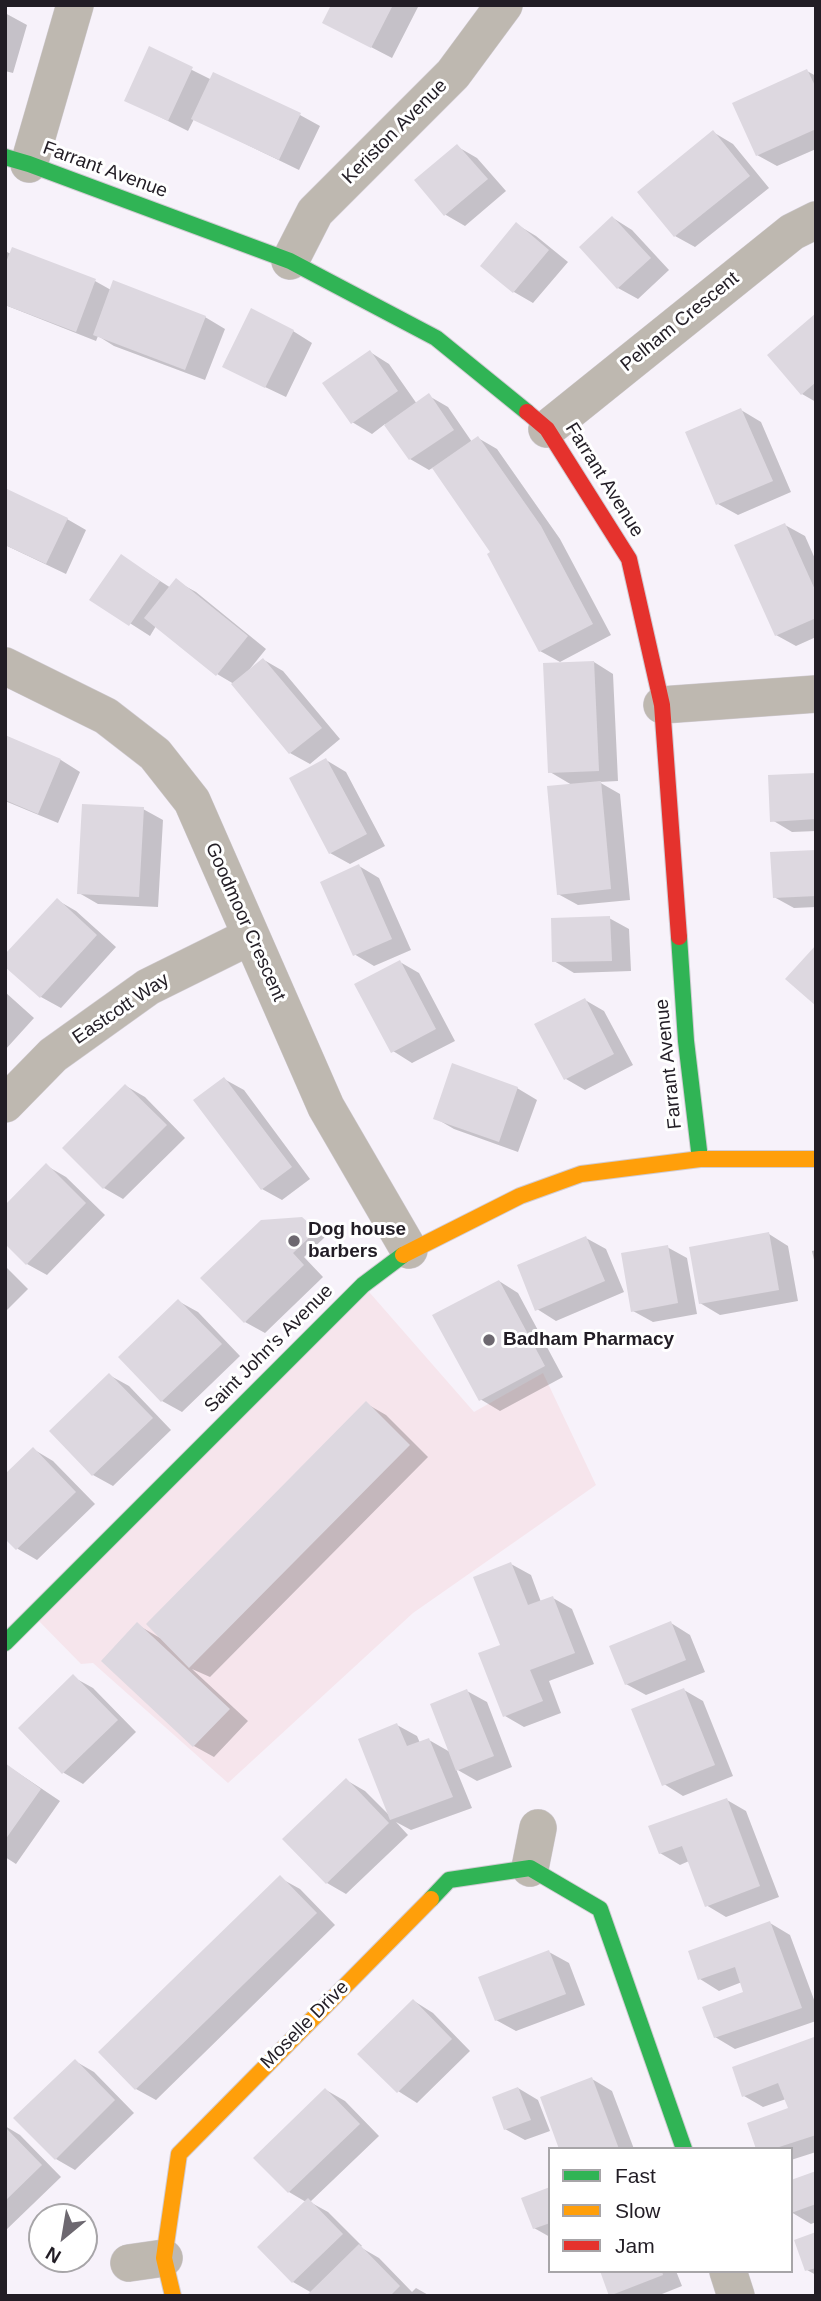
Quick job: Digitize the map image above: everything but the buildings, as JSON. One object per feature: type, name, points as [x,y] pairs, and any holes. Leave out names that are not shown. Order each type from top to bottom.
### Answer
[{"type":"street","points":[[17,161],[75,5]]},
{"type":"street","name":"Keriston Avenue","points":[[290,261],[315,212],[453,74],[505,5]]},
{"type":"street","name":"Farrant Avenue","points":[[17,161],[290,261],[436,338],[547,429],[629,559],[662,705],[686,1041],[700,1159]]},
{"type":"street","name":"Pelham Crescent","points":[[547,429],[793,232],[816,220]]},
{"type":"street","name":"Goodmoor Crescent","points":[[5,666],[106,716],[155,754],[192,801],[326,1107],[409,1250]]},
{"type":"street","points":[[662,705],[816,694]]},
{"type":"street","name":"Eastcott Way","points":[[5,1104],[53,1055],[148,987],[251,936]]},
{"type":"street","name":"Saint John's Avenue","points":[[5,1643],[363,1285],[409,1250],[520,1196],[581,1174],[700,1159],[816,1159]]},
{"type":"street","points":[[538,1828],[530,1868],[600,1909],[683,2147]]},
{"type":"street","name":"Moselle Drive","points":[[173,2296],[146,2261],[178,2154],[449,1880],[530,1868]]},
{"type":"street","points":[[728,2273],[736,2296]]},
{"type":"shaded area","points":[[363,1285],[474,1412],[543,1373],[596,1485],[413,1613],[228,1783],[93,1663],[81,1664],[33,1615]]},
{"type":"traffic: fast","points":[[5,157],[290,261],[436,338],[527,412]]},
{"type":"traffic: fast","points":[[679,937],[686,1041],[700,1159]]},
{"type":"traffic: fast","points":[[5,1643],[363,1285],[403,1255]]},
{"type":"traffic: fast","points":[[431,1899],[449,1880],[530,1868],[600,1909],[683,2147]]},
{"type":"traffic: slow","points":[[403,1255],[520,1196],[581,1174],[700,1159],[816,1159]]},
{"type":"traffic: slow","points":[[173,2296],[164,2258],[179,2154],[431,1899]]},
{"type":"traffic: jam","points":[[527,412],[547,429],[629,559],[662,705],[679,937]]},
{"type":"place","name":"Dog house barbers","points":[[294,1241]]},
{"type":"place","name":"Badham Pharmacy","points":[[489,1340]]}]
